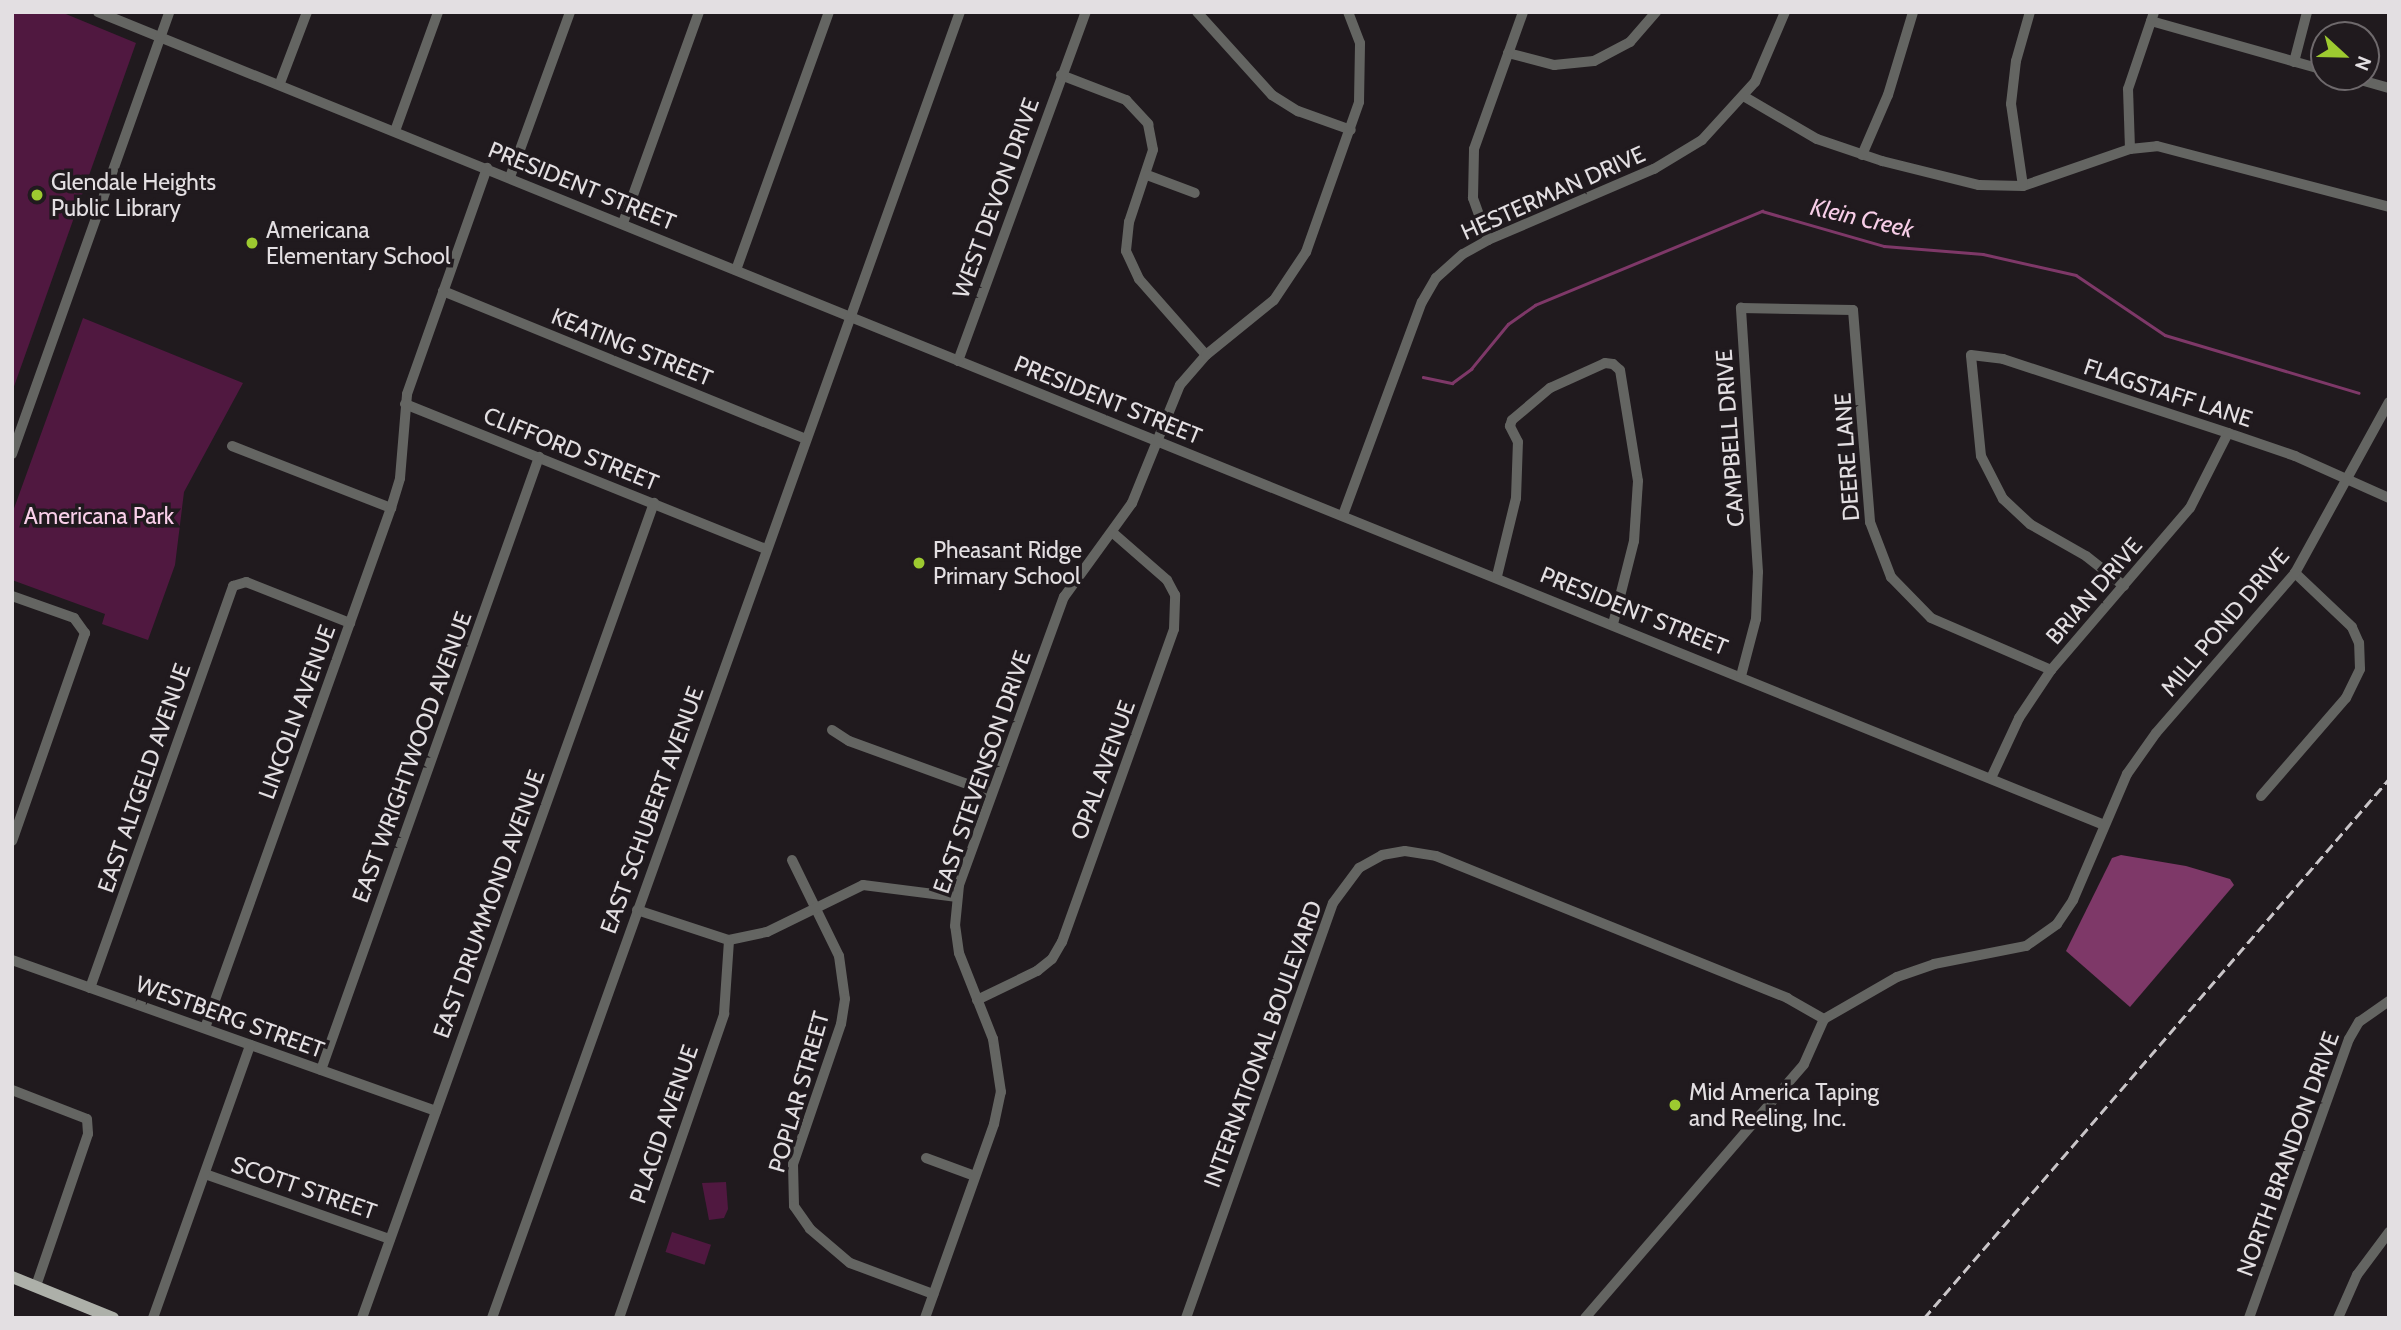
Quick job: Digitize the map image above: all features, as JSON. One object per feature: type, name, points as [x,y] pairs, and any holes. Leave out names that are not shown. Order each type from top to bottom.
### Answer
[{"type":"main road","points":[[12,1277],[113,1318]]},
{"type":"street","name":"PRESIDENT STREET","points":[[98,12],[280,83],[958,361],[1992,776],[2102,824]]},
{"type":"street","points":[[12,454],[169,12]]},
{"type":"street","points":[[280,83],[307,12]]},
{"type":"street","points":[[395,131],[438,12]]},
{"type":"street","points":[[510,177],[570,12]]},
{"type":"street","points":[[623,223],[699,12]]},
{"type":"street","points":[[736,270],[829,12]]},
{"type":"street","name":"EAST SCHUBERT AVENUE","points":[[492,1318],[849,315],[960,12]]},
{"type":"street","name":"WEST DEVON DRIVE","points":[[958,361],[1086,12]]},
{"type":"street","points":[[1197,12],[1272,94],[1298,111],[1351,130]]},
{"type":"street","name":"EAST STEVENSON DRIVE","points":[[925,1318],[975,1176],[1000,1092],[998,1054],[959,953],[957,897],[1064,597],[1132,503],[1180,386],[1206,355],[1275,300],[1294,275],[1351,130],[1362,70],[1360,43],[1348,12]]},
{"type":"street","points":[[1488,240],[1473,198],[1472,164],[1523,12]]},
{"type":"street","points":[[1508,53],[1554,65],[1594,61],[1630,42],[1656,12]]},
{"type":"street","name":"HESTERMAN DRIVE","points":[[1343,515],[1422,302],[1450,264],[1488,240],[1668,162],[1702,140],[1745,97],[1766,64],[1785,12]]},
{"type":"street","points":[[1862,155],[1888,95],[1913,12]]},
{"type":"street","points":[[2023,186],[2011,104],[2016,61],[2030,12]]},
{"type":"street","points":[[2294,62],[2307,12]]},
{"type":"street","points":[[2130,149],[2128,89],[2152,17],[2310,66]]},
{"type":"street","points":[[1061,75],[1136,107],[1153,142],[1147,175],[1127,232],[1128,259],[1139,279],[1206,355]]},
{"type":"street","points":[[1745,97],[1801,132],[1862,155],[1979,185],[2023,186],[2130,149],[2177,149],[2389,207]]},
{"type":"street","points":[[405,404],[486,168]]},
{"type":"street","points":[[1147,175],[1195,193]]},
{"type":"street","name":"KEATING STREET","points":[[443,291],[805,439]]},
{"type":"street","name":"CAMPBELL DRIVE","points":[[1741,676],[1756,619],[1758,572],[1741,308],[1853,310]]},
{"type":"street","name":"DEERE LANE","points":[[1853,310],[1870,522],[1891,577],[1931,618],[2050,670]]},
{"type":"street","name":"FLAGSTAFF LANE","points":[[2124,586],[2086,556],[2030,524],[2003,499],[1981,456],[1971,355],[2003,359],[2228,433],[2389,498]]},
{"type":"street","points":[[1497,576],[1516,498],[1518,442],[1510,426],[1512,420],[1550,388],[1605,363],[1612,364],[1620,370],[1638,481],[1634,541],[1613,624]]},
{"type":"street","name":"MILL POND DRIVE","points":[[1824,1019],[1897,977],[1934,964],[2000,954],[2039,937],[2067,912],[2102,824],[2149,742],[2295,573],[2348,481],[2389,402]]},
{"type":"street","name":"CLIFFORD STREET","points":[[405,404],[766,549]]},
{"type":"street","name":"LINCOLN AVENUE","points":[[205,1028],[391,508],[402,467],[405,404]]},
{"type":"street","name":"BRIAN DRIVE","points":[[1992,776],[2019,718],[2050,670],[2190,508],[2228,433]]},
{"type":"street","points":[[232,446],[391,508]]},
{"type":"street","name":"EAST WRIGHTWOOD AVENUE","points":[[321,1070],[539,457]]},
{"type":"street","name":"EAST DRUMMOND AVENUE","points":[[362,1318],[653,503]]},
{"type":"street","name":"OPAL AVENUE","points":[[976,1000],[1037,971],[1052,959],[1062,942],[1174,629],[1175,595],[1167,580],[1112,532]]},
{"type":"street","points":[[2261,796],[2346,698],[2360,669],[2359,643],[2352,627],[2295,573]]},
{"type":"street","name":"EAST ALTGELD AVENUE","points":[[90,988],[237,583],[350,623]]},
{"type":"street","points":[[12,596],[74,618],[83,626],[85,639],[12,841]]},
{"type":"street","points":[[832,730],[849,741],[992,793]]},
{"type":"street","name":"INTERNATIONAL BOULEVARD","points":[[1186,1318],[1333,903],[1351,876],[1382,855],[1405,851],[1436,856],[1787,998],[1824,1019]]},
{"type":"street","name":"POPLAR STREET","points":[[792,860],[839,956],[845,999],[841,1024],[793,1164],[794,1206],[810,1229],[842,1258],[933,1294]]},
{"type":"street","points":[[637,910],[729,940],[767,932],[863,886],[957,897]]},
{"type":"street","name":"PLACID AVENUE","points":[[619,1318],[724,1014],[729,940]]},
{"type":"street","name":"WESTBERG STREET","points":[[12,960],[436,1111]]},
{"type":"street","name":"NORTH BRANDON DRIVE","points":[[2249,1318],[2350,1039],[2373,1010],[2389,1001]]},
{"type":"street","points":[[1585,1318],[1804,1064],[1824,1019]]},
{"type":"street","points":[[153,1318],[250,1045]]},
{"type":"street","points":[[12,1090],[87,1119],[88,1134],[36,1286]]},
{"type":"street","points":[[926,1158],[975,1176]]},
{"type":"street","name":"SCOTT STREET","points":[[205,1174],[390,1239]]},
{"type":"street","points":[[2338,1318],[2357,1275],[2389,1232]]},
{"type":"green space","points":[[12,12],[61,12],[136,43],[12,392]]},
{"type":"green space","name":"Americana Park","points":[[83,318],[243,383],[184,492],[175,565],[148,640],[102,624],[105,614],[12,580],[12,514]]},
{"type":"green space","points":[[726,1182],[728,1209],[724,1218],[709,1220],[702,1183]]},
{"type":"green space","points":[[672,1232],[711,1245],[705,1265],[666,1252]]},
{"type":"shaded area","points":[[2121,855],[2186,866],[2230,879],[2234,885],[2130,1007],[2066,951],[2112,858]]},
{"type":"waterway","name":"Klein Creek","points":[[1423,377],[1452,383],[1471,369],[1508,324],[1535,305],[1762,211],[1884,246],[1983,254],[2076,275],[2165,335],[2359,393]]},
{"type":"railway","points":[[1924,1318],[2389,779]]},
{"type":"place","name":"Glendale Heights Public Library","points":[[37,195]]},
{"type":"place","name":"Americana Elementary School","points":[[252,243]]},
{"type":"place","name":"Pheasant Ridge Primary School","points":[[919,563]]},
{"type":"place","name":"Mid America Taping and Reeling, Inc.","points":[[1675,1105]]}]
